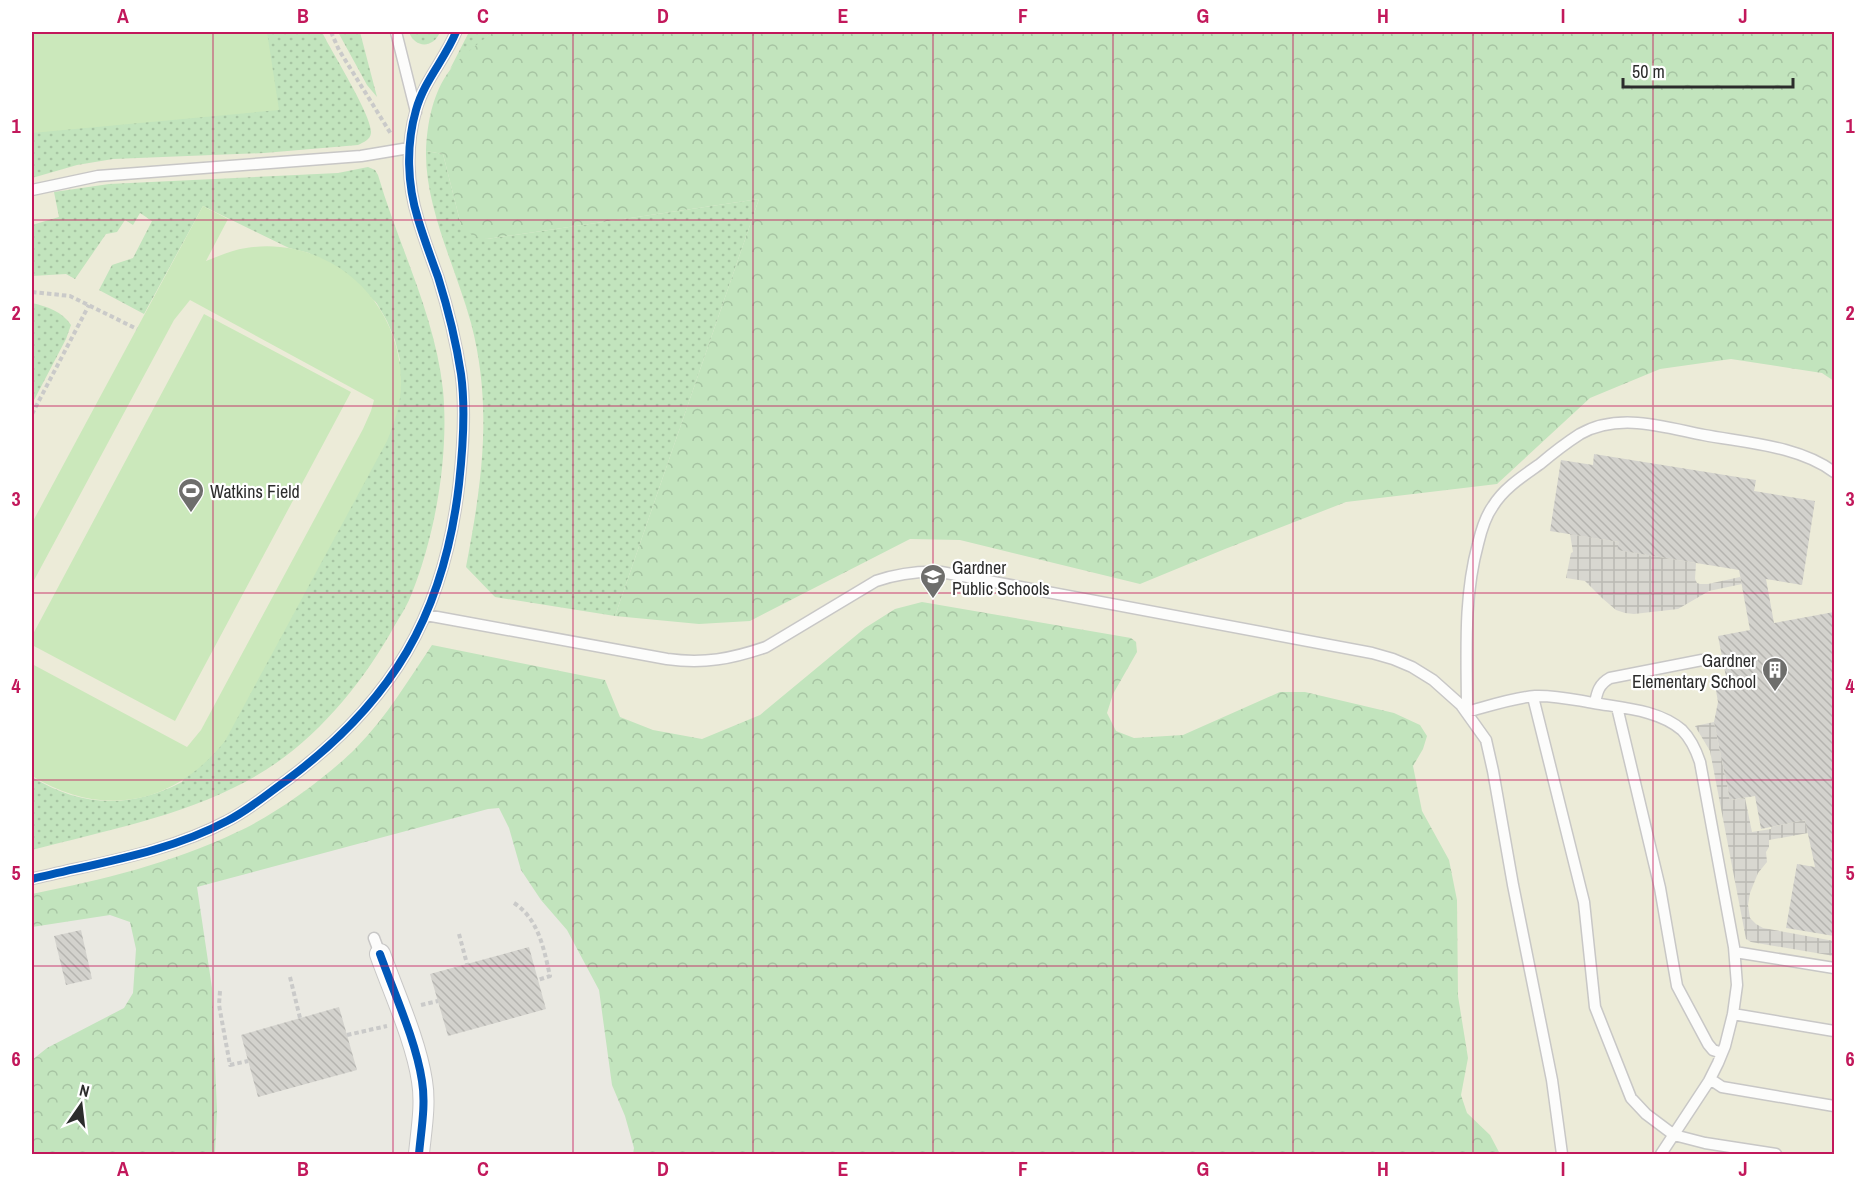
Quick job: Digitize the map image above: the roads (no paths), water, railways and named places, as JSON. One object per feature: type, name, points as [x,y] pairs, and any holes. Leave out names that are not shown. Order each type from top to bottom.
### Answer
[{"type":"street","points":[[377,946],[405,1022],[422,1082],[423,1097],[418,1155]]},
{"type":"lane","points":[[396,32],[416,112]]},
{"type":"lane","points":[[32,879],[166,846],[228,821],[253,806],[304,768],[361,716],[384,688],[404,658],[426,615],[439,583],[450,544],[462,461],[463,420],[461,376],[453,333],[437,275],[417,218],[405,148],[423,89],[452,43],[456,32]]},
{"type":"lane","points":[[32,190],[98,176],[361,156],[405,148]]},
{"type":"lane","points":[[1467,712],[1467,602],[1475,553],[1487,518],[1492,507],[1511,485],[1582,433],[1602,425],[1623,422],[1650,424],[1776,448],[1811,459],[1834,472]]},
{"type":"lane","points":[[426,615],[667,659],[709,661],[747,654],[766,647],[876,581],[926,571],[1393,658],[1438,684],[1467,712],[1486,740],[1552,1080],[1562,1155]]},
{"type":"lane","points":[[1595,703],[1599,687],[1610,678],[1702,660]]},
{"type":"lane","points":[[1467,712],[1533,697],[1555,697],[1595,703],[1646,712],[1672,723],[1688,737],[1696,750],[1735,952],[1737,985],[1733,1014],[1722,1053],[1710,1079],[1660,1155]]},
{"type":"lane","points":[[1533,697],[1584,902],[1595,1006],[1630,1098],[1641,1110],[1674,1135],[1705,1143],[1776,1155]]},
{"type":"lane","points":[[1617,707],[1660,888],[1677,986],[1708,1044],[1713,1050],[1722,1053]]},
{"type":"lane","points":[[1735,952],[1834,968]]},
{"type":"lane","points":[[1733,1014],[1834,1031]]},
{"type":"lane","points":[[1710,1079],[1722,1087],[1834,1106]]},
{"type":"place","name":"Watkins Field","points":[[191,514]]},
{"type":"place","name":"Gardner Public Schools","points":[[933,600]]},
{"type":"place","name":"Gardner Elementary School","points":[[1775,693]]}]
